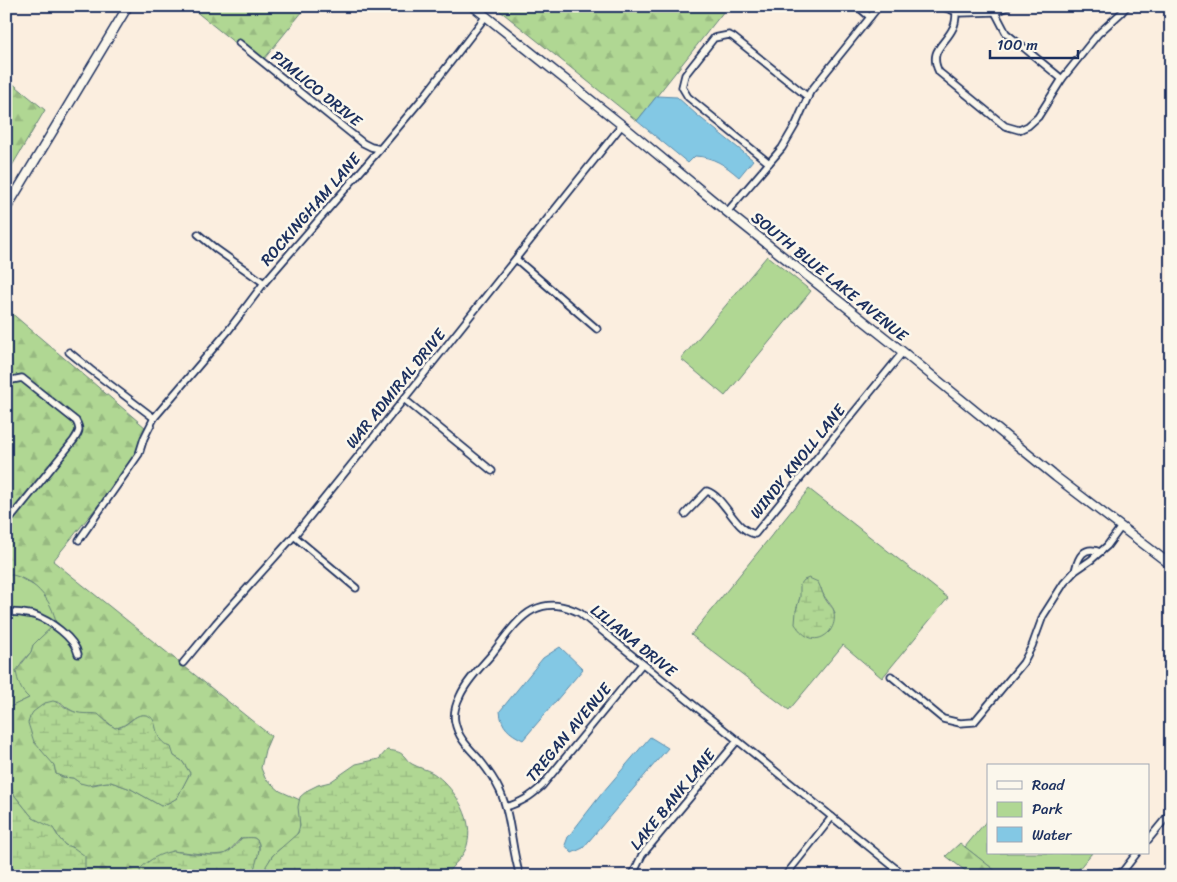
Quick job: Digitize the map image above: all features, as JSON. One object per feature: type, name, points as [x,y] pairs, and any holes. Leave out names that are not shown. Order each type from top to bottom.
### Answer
[{"type":"main road","points":[[6,209],[128,6]]},
{"type":"main road","name":"SOUTH BLUE LAKE AVENUE","points":[[473,6],[1056,477],[1171,565]]},
{"type":"street","points":[[857,6],[870,17]]},
{"type":"street","points":[[727,212],[782,148],[796,124],[810,92],[878,6]]},
{"type":"street","points":[[940,6],[960,13],[995,12],[1008,6]]},
{"type":"street","points":[[956,12],[954,26],[936,53],[935,63],[939,72],[1005,126],[1018,130],[1028,126],[1038,118],[1062,79],[1098,34],[1127,6]]},
{"type":"street","points":[[995,12],[1006,33],[1062,79]]},
{"type":"street","name":"ROCKINGHAM LANE","points":[[78,540],[139,454],[144,438],[154,418],[228,331],[264,283],[436,82],[486,16]]},
{"type":"street","points":[[769,163],[688,97],[682,87],[685,75],[714,38],[729,35],[808,97]]},
{"type":"street","name":"PIMLICO DRIVE","points":[[239,43],[363,143],[380,149]]},
{"type":"street","name":"WAR ADMIRAL DRIVE","points":[[183,663],[294,536],[622,125]]},
{"type":"street","points":[[198,234],[264,283]]},
{"type":"street","points":[[516,259],[597,329]]},
{"type":"street","points":[[70,352],[154,418]]},
{"type":"street","name":"WINDY KNOLL LANE","points":[[685,514],[707,491],[712,493],[721,502],[748,533],[755,534],[903,352]]},
{"type":"street","points":[[6,386],[12,380],[22,378],[76,421],[79,426],[79,432],[11,518],[6,521]]},
{"type":"street","points":[[404,400],[492,471]]},
{"type":"street","points":[[891,676],[944,719],[960,723],[974,722],[1023,663],[1032,646],[1043,616],[1064,583],[1075,571],[1100,552],[1121,527]]},
{"type":"street","points":[[294,536],[356,588]]},
{"type":"street","points":[[1075,571],[1078,561],[1085,551],[1092,549],[1100,552]]},
{"type":"street","name":"LILIANA DRIVE","points":[[520,876],[515,859],[506,806],[489,773],[460,737],[455,721],[455,707],[465,686],[520,620],[532,610],[555,604],[569,607],[580,613],[905,876]]},
{"type":"street","points":[[6,612],[36,616],[57,627],[72,640],[78,654]]},
{"type":"street","name":"TREGAN AVENUE","points":[[506,806],[529,798],[542,786],[642,664]]},
{"type":"street","name":"LAKE BANK LANE","points":[[633,876],[642,855],[737,741]]},
{"type":"street","points":[[1150,838],[1171,812]]},
{"type":"street","points":[[784,876],[832,817]]},
{"type":"street","points":[[1113,876],[1123,873],[1136,854]]},
{"type":"street","points":[[892,876],[897,869]]},
{"type":"green space","points":[[189,6],[307,6],[264,59],[238,39],[235,43]]},
{"type":"green space","points":[[494,6],[728,6],[637,121]]},
{"type":"green space","points":[[6,78],[45,110],[6,176]]},
{"type":"green space","points":[[767,256],[811,291],[725,396],[681,359]]},
{"type":"green space","points":[[9,311],[146,428],[136,453],[109,492],[53,561],[271,736],[265,750],[261,768],[265,778],[280,791],[300,800],[300,821],[297,834],[270,859],[268,876],[252,876],[259,843],[254,838],[241,838],[224,854],[212,855],[173,851],[140,869],[141,876],[82,876],[85,868],[74,848],[65,845],[56,832],[33,818],[15,796],[6,777],[6,709],[29,698],[20,686],[16,671],[31,652],[33,645],[51,628],[67,640],[75,657],[81,657],[76,642],[56,624],[50,606],[39,590],[24,579],[6,574],[6,524],[13,520],[77,442],[82,431],[78,419],[24,376],[14,376],[6,381],[6,314]],"holes":[[[60,702],[70,710],[78,713],[97,715],[115,728],[138,716],[155,726],[161,742],[174,756],[182,761],[190,773],[177,798],[161,806],[131,789],[111,782],[93,785],[80,783],[73,778],[56,774],[54,765],[30,717],[45,703]]]},
{"type":"green space","points":[[18,381],[27,385],[73,423],[75,429],[71,438],[6,517],[6,391]]},
{"type":"green space","points":[[809,489],[948,598],[882,678],[843,645],[789,710],[691,635]],"holes":[[[821,588],[835,614],[796,611],[800,597]]]},
{"type":"green space","points":[[6,574],[15,575],[40,589],[54,610],[56,623],[37,613],[6,609]]},
{"type":"green space","points":[[809,578],[818,582],[825,598],[834,611],[834,622],[830,631],[816,639],[802,633],[795,624],[800,597],[800,585]]},
{"type":"green space","points":[[6,615],[30,618],[51,628],[33,645],[31,652],[21,663],[29,698],[6,709]]},
{"type":"green space","points":[[53,701],[77,713],[98,714],[115,728],[122,727],[141,715],[152,718],[161,740],[171,747],[174,756],[182,761],[190,773],[177,798],[161,806],[131,789],[111,782],[88,785],[80,783],[73,778],[56,774],[54,765],[34,742],[28,723],[33,712],[45,703]]},
{"type":"green space","points":[[387,750],[402,754],[417,767],[433,773],[448,786],[460,803],[469,832],[467,846],[462,856],[445,876],[268,876],[266,866],[273,855],[298,833],[300,826],[298,807],[300,797],[318,785],[330,782],[356,764],[379,759]]},
{"type":"green space","points":[[6,777],[15,796],[33,818],[53,828],[65,845],[74,848],[85,856],[85,868],[82,876],[6,876]]},
{"type":"green space","points":[[987,820],[987,854],[1091,854],[1073,876],[1002,876],[965,847]]},
{"type":"green space","points":[[242,838],[254,838],[259,845],[252,876],[141,875],[140,869],[155,857],[163,854],[173,851],[220,855],[227,853]]},
{"type":"green space","points":[[960,843],[1002,876],[972,876],[946,856]]},
{"type":"water","points":[[657,96],[677,97],[753,160],[739,177],[724,165],[708,158],[695,156],[688,163],[637,121]]},
{"type":"water","points":[[560,647],[583,669],[523,740],[507,729],[502,721],[500,711],[543,658]]},
{"type":"water","points":[[650,737],[668,748],[583,848],[572,853],[565,845],[568,837]]}]
